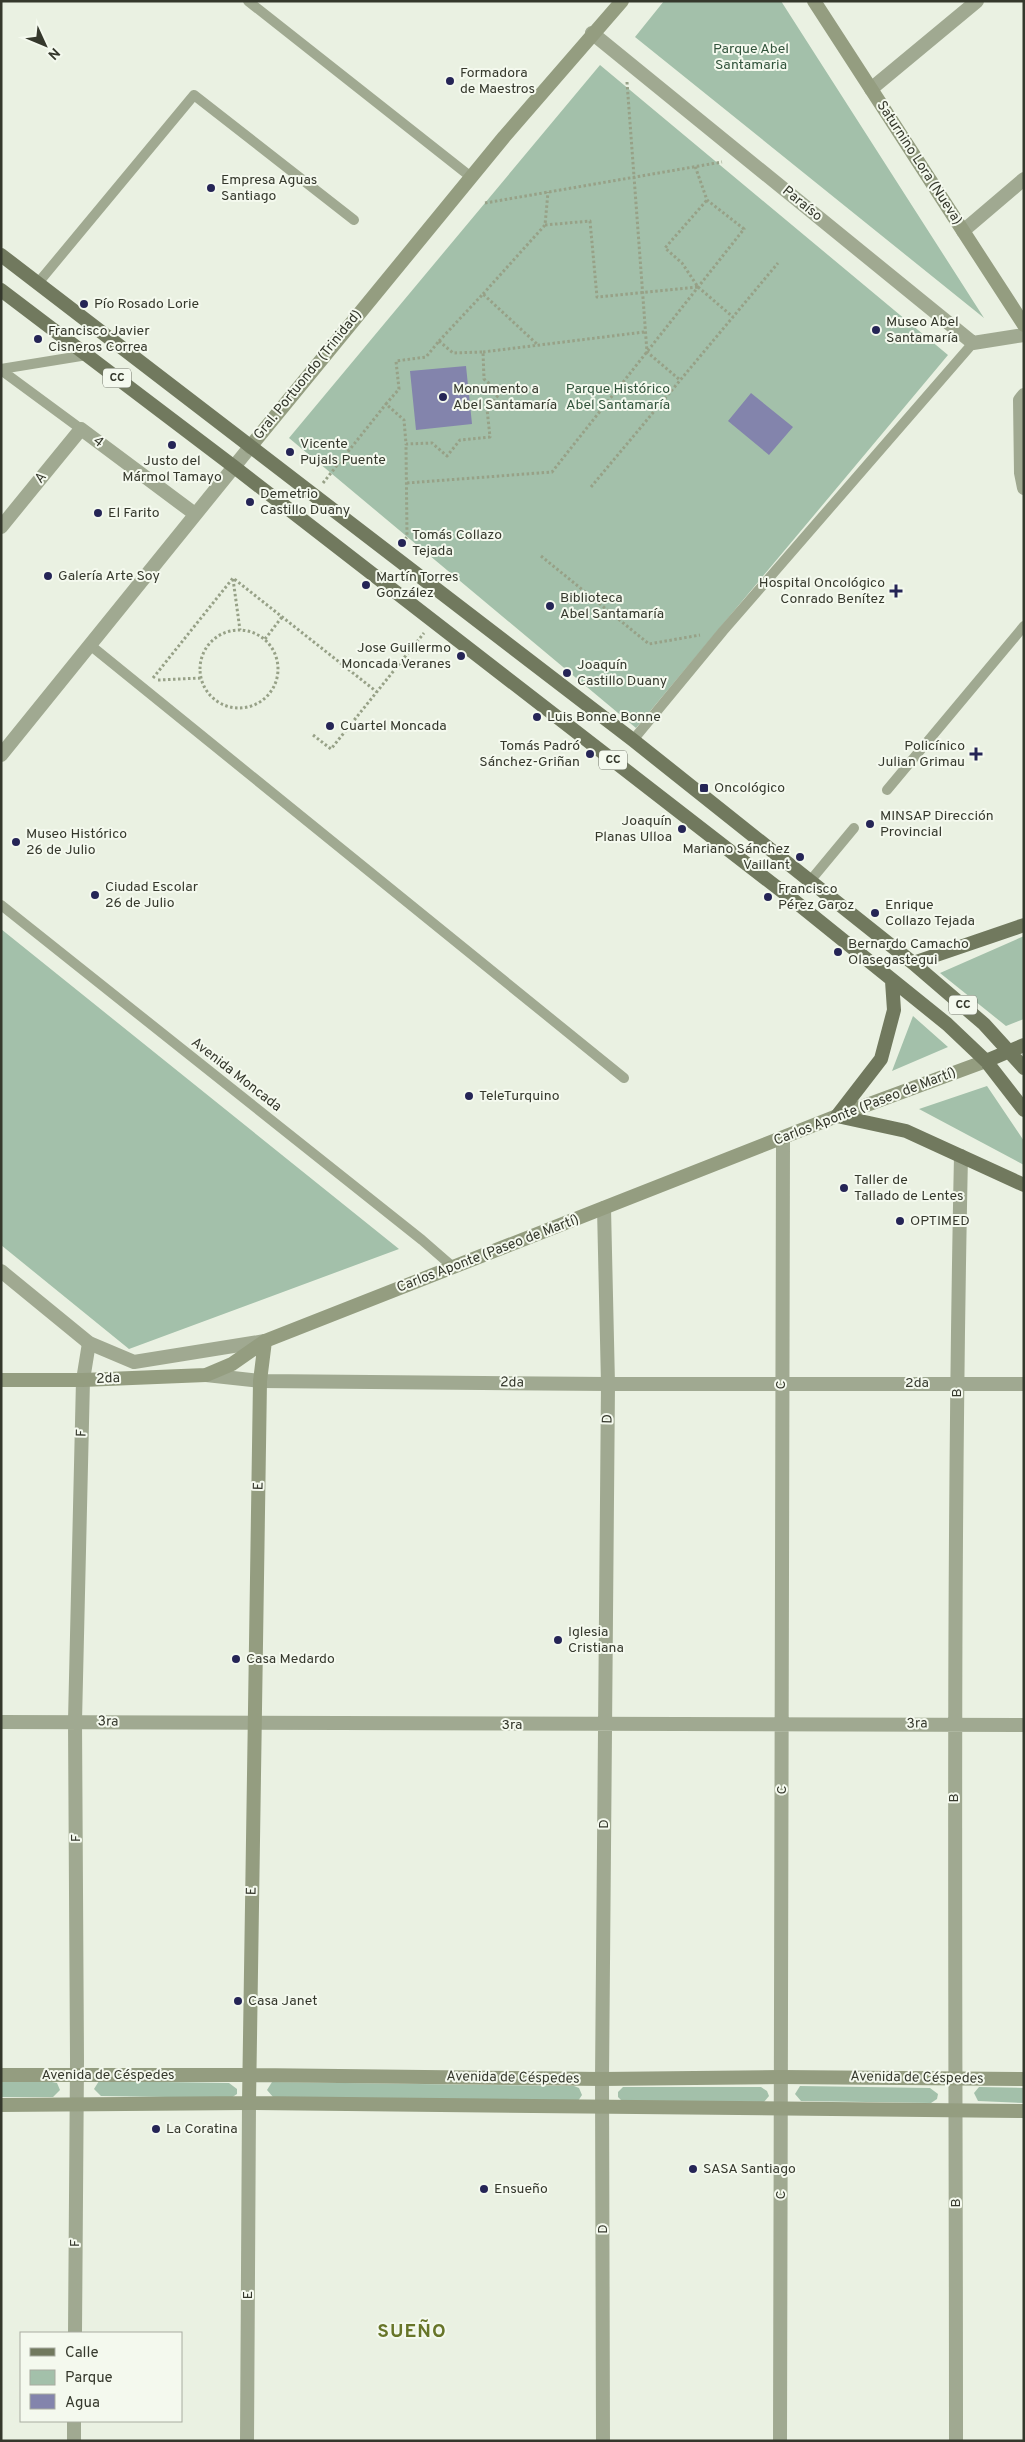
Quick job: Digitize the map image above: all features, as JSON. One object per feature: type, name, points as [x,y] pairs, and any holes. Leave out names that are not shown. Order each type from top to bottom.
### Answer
[{"type":"main road","name":"Saturnino Lora (Nueva)","points":[[814,1],[1024,325]]},
{"type":"main road","name":"Gral. Portuondo (Trinidad)","points":[[250,446],[617,3]]},
{"type":"main road","name":"CC","points":[[1,255],[633,740],[913,963],[984,1024],[1017,1048],[1024,1068]]},
{"type":"main road","name":"CC","points":[[1,290],[234,466],[784,893],[947,1024],[986,1061],[1024,1110]]},
{"type":"main road","points":[[913,963],[1024,925]]},
{"type":"main road","points":[[892,981],[894,1010],[881,1059],[838,1116],[906,1131],[1024,1185]]},
{"type":"main road","points":[[986,1061],[1017,1048]]},
{"type":"main road","name":"Carlos Aponte (Paseo de Martí)","points":[[265,1341],[838,1116],[986,1061]]},
{"type":"main road","points":[[206,1375],[232,1364],[265,1341]]},
{"type":"main road","name":"E","points":[[249,2103],[260,1380],[265,1341]]},
{"type":"main road","name":"2da","points":[[1,1380],[83,1380],[206,1375]]},
{"type":"main road","name":"Avenida de Céspedes","points":[[1,2075],[249,2075],[602,2079],[781,2077],[954,2080],[1024,2079]]},
{"type":"main road","name":"Avenida de Céspedes","points":[[1,2105],[249,2103],[1024,2111]]},
{"type":"street","points":[[871,89],[977,1]]},
{"type":"street","name":"Paraíso","points":[[592,33],[973,343]]},
{"type":"street","points":[[963,231],[1024,179]]},
{"type":"street","points":[[973,343],[1024,335]]},
{"type":"street","points":[[1024,395],[1020,400],[1021,473],[1024,488]]},
{"type":"street","name":"4","points":[[80,429],[195,514]]},
{"type":"street","name":"A","points":[[1,527],[80,429]]},
{"type":"street","name":"Gral. Portuondo (Trinidad)","points":[[1,754],[250,446]]},
{"type":"street","name":"C","points":[[780,2441],[782,1726],[780,1383],[783,1139]]},
{"type":"street","name":"B","points":[[956,2441],[955,1724],[957,1383],[961,1156]]},
{"type":"street","name":"D","points":[[603,2441],[604,2108],[602,2079],[608,1384],[604,1208]]},
{"type":"street","name":"Carlos Aponte (Paseo de Martí)","points":[[1,1271],[89,1343],[134,1362],[265,1341]]},
{"type":"street","name":"F","points":[[74,2332],[76,2104],[75,1721],[83,1380],[89,1343]]},
{"type":"street","name":"2da","points":[[206,1375],[260,1380],[608,1384],[1024,1384]]},
{"type":"street","name":"3ra","points":[[1,1722],[782,1726],[1024,1725]]},
{"type":"street","name":"E","points":[[247,2441],[249,2103]]},
{"type":"street","points":[[74,2422],[74,2441]]},
{"type":"lane","points":[[248,1],[471,177]]},
{"type":"lane","points":[[38,283],[194,95],[354,220]]},
{"type":"lane","points":[[633,740],[723,631],[973,343]]},
{"type":"lane","points":[[1,369],[87,355]]},
{"type":"lane","name":"4","points":[[1,369],[80,429]]},
{"type":"lane","points":[[887,790],[1024,626]]},
{"type":"lane","points":[[90,645],[624,1078]]},
{"type":"lane","points":[[810,881],[854,828]]},
{"type":"lane","name":"Avenida Moncada","points":[[1,905],[414,1234],[453,1268]]},
{"type":"path","points":[[626,61],[644,332],[647,352],[680,380]]},
{"type":"path","points":[[485,203],[745,158]]},
{"type":"path","points":[[407,484],[552,472],[744,229],[707,200],[695,166]]},
{"type":"path","points":[[313,495],[399,389],[396,361],[426,357],[545,225],[548,192]]},
{"type":"path","points":[[707,200],[665,248],[682,262],[698,287],[732,317]]},
{"type":"path","points":[[545,225],[590,221],[597,297],[698,287]]},
{"type":"path","points":[[591,487],[778,263]]},
{"type":"path","points":[[483,294],[538,345]]},
{"type":"path","points":[[439,341],[453,353],[483,352],[644,332]]},
{"type":"path","points":[[406,444],[432,443],[447,456],[460,440],[490,437],[487,409],[500,393],[484,378],[483,352]]},
{"type":"path","points":[[386,404],[404,420],[406,444],[408,537],[391,554]]},
{"type":"path","points":[[541,556],[649,644],[723,631]]},
{"type":"path","points":[[233,578],[377,692]]},
{"type":"path","points":[[233,578],[240,630]]},
{"type":"path","points":[[201,678],[151,681],[233,578]]},
{"type":"path","points":[[265,639],[282,617]]},
{"type":"path","points":[[312,734],[331,749],[434,621]]},
{"type":"path","points":[[240,630],[257,634],[265,639],[273,649],[277,660],[278,672],[275,684],[260,703],[236,708],[224,705],[210,694],[201,678],[200,666],[203,655],[209,645],[223,634],[240,630]]},
{"type":"green space","name":"Parque Abel Santamaria","points":[[664,1],[781,1],[984,318],[635,37]]},
{"type":"green space","name":"Parque Histórico Abel Santamaría","points":[[600,65],[948,355],[636,728],[289,438]]},
{"type":"green space","points":[[1,929],[399,1249],[129,1349],[1,1245]]},
{"type":"green space","points":[[1024,936],[1024,1019],[1006,1026],[940,973]]},
{"type":"green space","points":[[913,1016],[948,1047],[892,1071]]},
{"type":"green space","points":[[987,1086],[1024,1141],[1024,1165],[919,1109]]},
{"type":"green space","points":[[99,2081],[229,2083],[237,2089],[237,2094],[231,2098],[101,2096],[94,2089]]},
{"type":"green space","points":[[1,2082],[52,2082],[57,2083],[60,2090],[53,2097],[1,2097]]},
{"type":"green space","points":[[272,2082],[574,2086],[579,2088],[582,2095],[578,2101],[273,2097],[267,2090]]},
{"type":"green space","points":[[800,2086],[930,2088],[938,2094],[937,2099],[931,2103],[801,2101],[795,2094]]},
{"type":"green space","points":[[623,2087],[761,2087],[767,2091],[769,2096],[764,2102],[622,2101],[618,2097],[618,2092]]},
{"type":"green space","points":[[979,2087],[1024,2088],[1024,2103],[978,2101],[974,2093]]},
{"type":"water","points":[[466,366],[472,424],[416,430],[410,371]]},
{"type":"water","points":[[751,393],[793,427],[769,455],[728,421]]},
{"type":"place","name":"Formadora de Maestros","points":[[450,81]]},
{"type":"place","name":"Empresa Aguas Santiago","points":[[211,188]]},
{"type":"place","name":"Pío Rosado Lorie","points":[[84,304]]},
{"type":"place","name":"Museo Abel Santamaría","points":[[876,330]]},
{"type":"place","name":"Francisco Javier Cisneros Correa","points":[[38,339]]},
{"type":"place","name":"Monumento a Abel Santamaría","points":[[443,397]]},
{"type":"place","name":"Justo del Mármol Tamayo","points":[[172,445]]},
{"type":"place","name":"Vicente Pujals Puente","points":[[290,452]]},
{"type":"place","name":"Demetrio Castillo Duany","points":[[250,502]]},
{"type":"place","name":"El Farito","points":[[98,513]]},
{"type":"place","name":"Tomás Collazo Tejada","points":[[402,543]]},
{"type":"place","name":"Galería Arte Soy","points":[[48,576]]},
{"type":"place","name":"Martín Torres González","points":[[366,585]]},
{"type":"place","name":"Hospital Oncológico Conrado Benítez","points":[[896,591]]},
{"type":"place","name":"Biblioteca Abel Santamaría","points":[[550,606]]},
{"type":"place","name":"Jose Guillermo Moncada Veranes","points":[[461,656]]},
{"type":"place","name":"Joaquín Castillo Duany","points":[[567,673]]},
{"type":"place","name":"Luis Bonne Bonne","points":[[537,717]]},
{"type":"place","name":"Cuartel Moncada","points":[[330,726]]},
{"type":"place","name":"Tomás Padró Sánchez-Griñan","points":[[590,754]]},
{"type":"place","name":"Policínico Julian Grimau","points":[[976,754]]},
{"type":"place","name":"Oncológico","points":[[704,788]]},
{"type":"place","name":"MINSAP Dirección Provincial","points":[[870,824]]},
{"type":"place","name":"Joaquín Planas Ulloa","points":[[682,829]]},
{"type":"place","name":"Museo Histórico 26 de Julio","points":[[16,842]]},
{"type":"place","name":"Mariano Sánchez Vaillant","points":[[800,857]]},
{"type":"place","name":"Ciudad Escolar 26 de Julio","points":[[95,895]]},
{"type":"place","name":"Francisco Pérez Garoz","points":[[768,897]]},
{"type":"place","name":"Enrique Collazo Tejada","points":[[875,913]]},
{"type":"place","name":"Bernardo Camacho Olasegastegui","points":[[838,952]]},
{"type":"place","name":"TeleTurquino","points":[[469,1096]]},
{"type":"place","name":"Taller de Tallado de Lentes","points":[[844,1188]]},
{"type":"place","name":"OPTIMED","points":[[900,1221]]},
{"type":"place","name":"Iglesia Cristiana","points":[[558,1640]]},
{"type":"place","name":"Casa Medardo","points":[[236,1659]]},
{"type":"place","name":"Casa Janet","points":[[238,2001]]},
{"type":"place","name":"La Coratina","points":[[156,2129]]},
{"type":"place","name":"SASA Santiago","points":[[693,2169]]},
{"type":"place","name":"Ensueño","points":[[484,2189]]},
{"type":"district","name":"SUEÑO","points":[[412,2332]]}]
